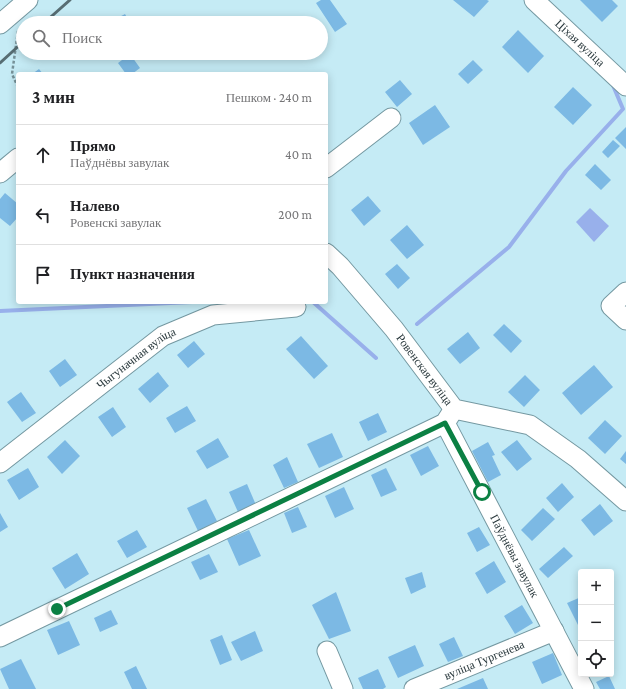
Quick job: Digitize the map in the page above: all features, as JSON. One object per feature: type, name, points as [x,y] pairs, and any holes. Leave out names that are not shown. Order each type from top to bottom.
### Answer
[{"type":"street","name":"Ціхая вуліца","points":[[534,0],[626,86]]},
{"type":"street","points":[[0,24],[24,3]]},
{"type":"street","points":[[328,166],[391,118]]},
{"type":"street","points":[[0,173],[16,160]]},
{"type":"street","name":"Ровенская вуліца","points":[[328,255],[340,266],[394,329],[450,416],[495,416],[530,425],[623,491]]},
{"type":"street","points":[[626,292],[611,306],[626,320]]},
{"type":"street","name":"Чыгуначная вуліца","points":[[0,463],[163,336],[213,315],[296,307]]},
{"type":"street","points":[[0,637],[450,416]]},
{"type":"street","name":"Паўднёвы завулак","points":[[450,416],[554,631],[584,689]]},
{"type":"street","name":"вуліца Тургенева","points":[[414,689],[554,631]]},
{"type":"street","points":[[327,652],[343,689]]},
{"type":"path","points":[[22,16],[24,3]]},
{"type":"path","points":[[16,50],[12,74],[16,82]]},
{"type":"water","points":[[590,208],[609,226],[594,242],[576,222]]},
{"type":"building","points":[[321,0],[330,0],[347,24],[335,32],[328,21],[328,16],[325,16],[316,3]]},
{"type":"building","points":[[453,0],[487,0],[489,1],[474,17]]},
{"type":"building","points":[[580,0],[612,0],[618,6],[602,22]]},
{"type":"building","points":[[518,30],[544,56],[528,73],[502,47]]},
{"type":"building","points":[[122,60],[134,60],[140,68],[135,72],[125,72],[118,63]]},
{"type":"building","points":[[473,60],[483,70],[468,84],[458,74]]},
{"type":"building","points":[[400,80],[412,94],[397,107],[385,92]]},
{"type":"building","points":[[573,87],[592,105],[573,125],[554,107]]},
{"type":"building","points":[[435,105],[450,127],[423,145],[409,123]]},
{"type":"building","points":[[626,127],[626,149],[615,138]]},
{"type":"building","points":[[613,140],[620,146],[608,158],[602,152]]},
{"type":"building","points":[[595,164],[611,180],[601,190],[585,175]]},
{"type":"building","points":[[5,193],[16,202],[16,219],[10,226],[0,218],[0,199]]},
{"type":"building","points":[[368,196],[381,211],[364,226],[351,210]]},
{"type":"building","points":[[407,225],[424,245],[407,259],[390,240]]},
{"type":"building","points":[[397,264],[410,278],[398,289],[385,274]]},
{"type":"building","points":[[504,324],[522,341],[511,353],[493,335]]},
{"type":"building","points":[[468,332],[480,348],[460,364],[447,349]]},
{"type":"building","points":[[301,336],[328,366],[314,379],[286,349]]},
{"type":"building","points":[[194,341],[205,354],[188,368],[177,355]]},
{"type":"building","points":[[65,359],[77,375],[60,387],[49,371]]},
{"type":"building","points":[[594,365],[613,387],[581,415],[562,393]]},
{"type":"building","points":[[158,372],[169,386],[150,403],[138,389]]},
{"type":"building","points":[[525,375],[540,390],[524,407],[508,392]]},
{"type":"building","points":[[21,392],[36,413],[22,422],[7,402]]},
{"type":"building","points":[[187,406],[196,421],[175,433],[166,418]]},
{"type":"building","points":[[113,407],[126,427],[112,437],[98,417]]},
{"type":"building","points":[[378,413],[387,432],[368,441],[359,422]]},
{"type":"building","points":[[605,420],[622,436],[605,454],[588,438]]},
{"type":"building","points":[[332,433],[343,457],[319,468],[307,444]]},
{"type":"building","points":[[218,438],[229,457],[207,469],[196,451]]},
{"type":"building","points":[[65,440],[80,456],[62,474],[47,457]]},
{"type":"building","points":[[517,440],[532,459],[517,471],[501,452]]},
{"type":"building","points":[[488,442],[495,455],[492,456],[501,475],[488,482],[472,451]]},
{"type":"building","points":[[428,446],[439,466],[421,476],[410,455]]},
{"type":"building","points":[[626,451],[626,464],[620,459]]},
{"type":"building","points":[[287,457],[298,482],[284,488],[273,465]]},
{"type":"building","points":[[28,468],[39,487],[19,500],[7,480]]},
{"type":"building","points":[[386,468],[397,490],[381,497],[371,475]]},
{"type":"building","points":[[562,483],[574,497],[558,512],[546,498]]},
{"type":"building","points":[[247,484],[256,505],[238,512],[229,492]]},
{"type":"building","points":[[344,487],[354,509],[335,518],[325,496]]},
{"type":"building","points":[[206,499],[217,521],[198,531],[187,508]]},
{"type":"building","points":[[600,504],[613,521],[594,536],[581,520]]},
{"type":"building","points":[[298,507],[307,527],[292,533],[284,513]]},
{"type":"building","points":[[543,508],[555,519],[532,541],[521,530]]},
{"type":"building","points":[[0,513],[8,527],[0,532]]},
{"type":"building","points":[[479,527],[490,545],[477,552],[467,533]]},
{"type":"building","points":[[137,530],[147,547],[127,558],[117,541]]},
{"type":"building","points":[[249,530],[261,556],[239,566],[227,539]]},
{"type":"building","points":[[564,547],[573,556],[548,578],[539,569]]},
{"type":"building","points":[[77,553],[89,574],[65,589],[52,568]]},
{"type":"building","points":[[209,554],[218,572],[200,580],[191,562]]},
{"type":"building","points":[[494,561],[506,582],[487,594],[475,573]]},
{"type":"building","points":[[422,572],[426,587],[411,594],[405,578]]},
{"type":"building","points":[[336,592],[351,631],[329,639],[312,605]]},
{"type":"building","points":[[578,598],[578,625],[567,603]]},
{"type":"building","points":[[522,605],[533,623],[515,634],[504,616]]},
{"type":"building","points":[[111,610],[118,624],[100,632],[94,618]]},
{"type":"building","points":[[69,621],[80,645],[58,655],[47,630]]},
{"type":"building","points":[[255,631],[263,651],[241,661],[231,642]]},
{"type":"building","points":[[222,635],[232,660],[220,665],[210,640]]},
{"type":"building","points":[[454,637],[463,656],[448,662],[439,644]]},
{"type":"building","points":[[415,645],[424,666],[398,678],[388,657]]},
{"type":"building","points":[[553,653],[562,675],[542,684],[532,662]]},
{"type":"building","points":[[21,659],[36,689],[9,689],[0,669]]},
{"type":"building","points":[[136,666],[147,689],[132,689],[124,672]]},
{"type":"building","points":[[378,669],[386,687],[383,689],[363,689],[358,678]]},
{"type":"building","points":[[609,677],[615,689],[600,689],[596,682]]},
{"type":"building","points":[[483,678],[488,689],[457,689]]},
{"type":"waterway","points":[[417,324],[509,247],[566,171],[623,109],[612,83]]},
{"type":"waterway","points":[[0,311],[149,304]]},
{"type":"waterway","points":[[315,304],[376,358]]},
{"type":"railway","points":[[52,16],[70,0]]},
{"type":"railway","points":[[0,63],[16,48]]},
{"type":"route","points":[[57,609],[445,423],[482,492]]}]
